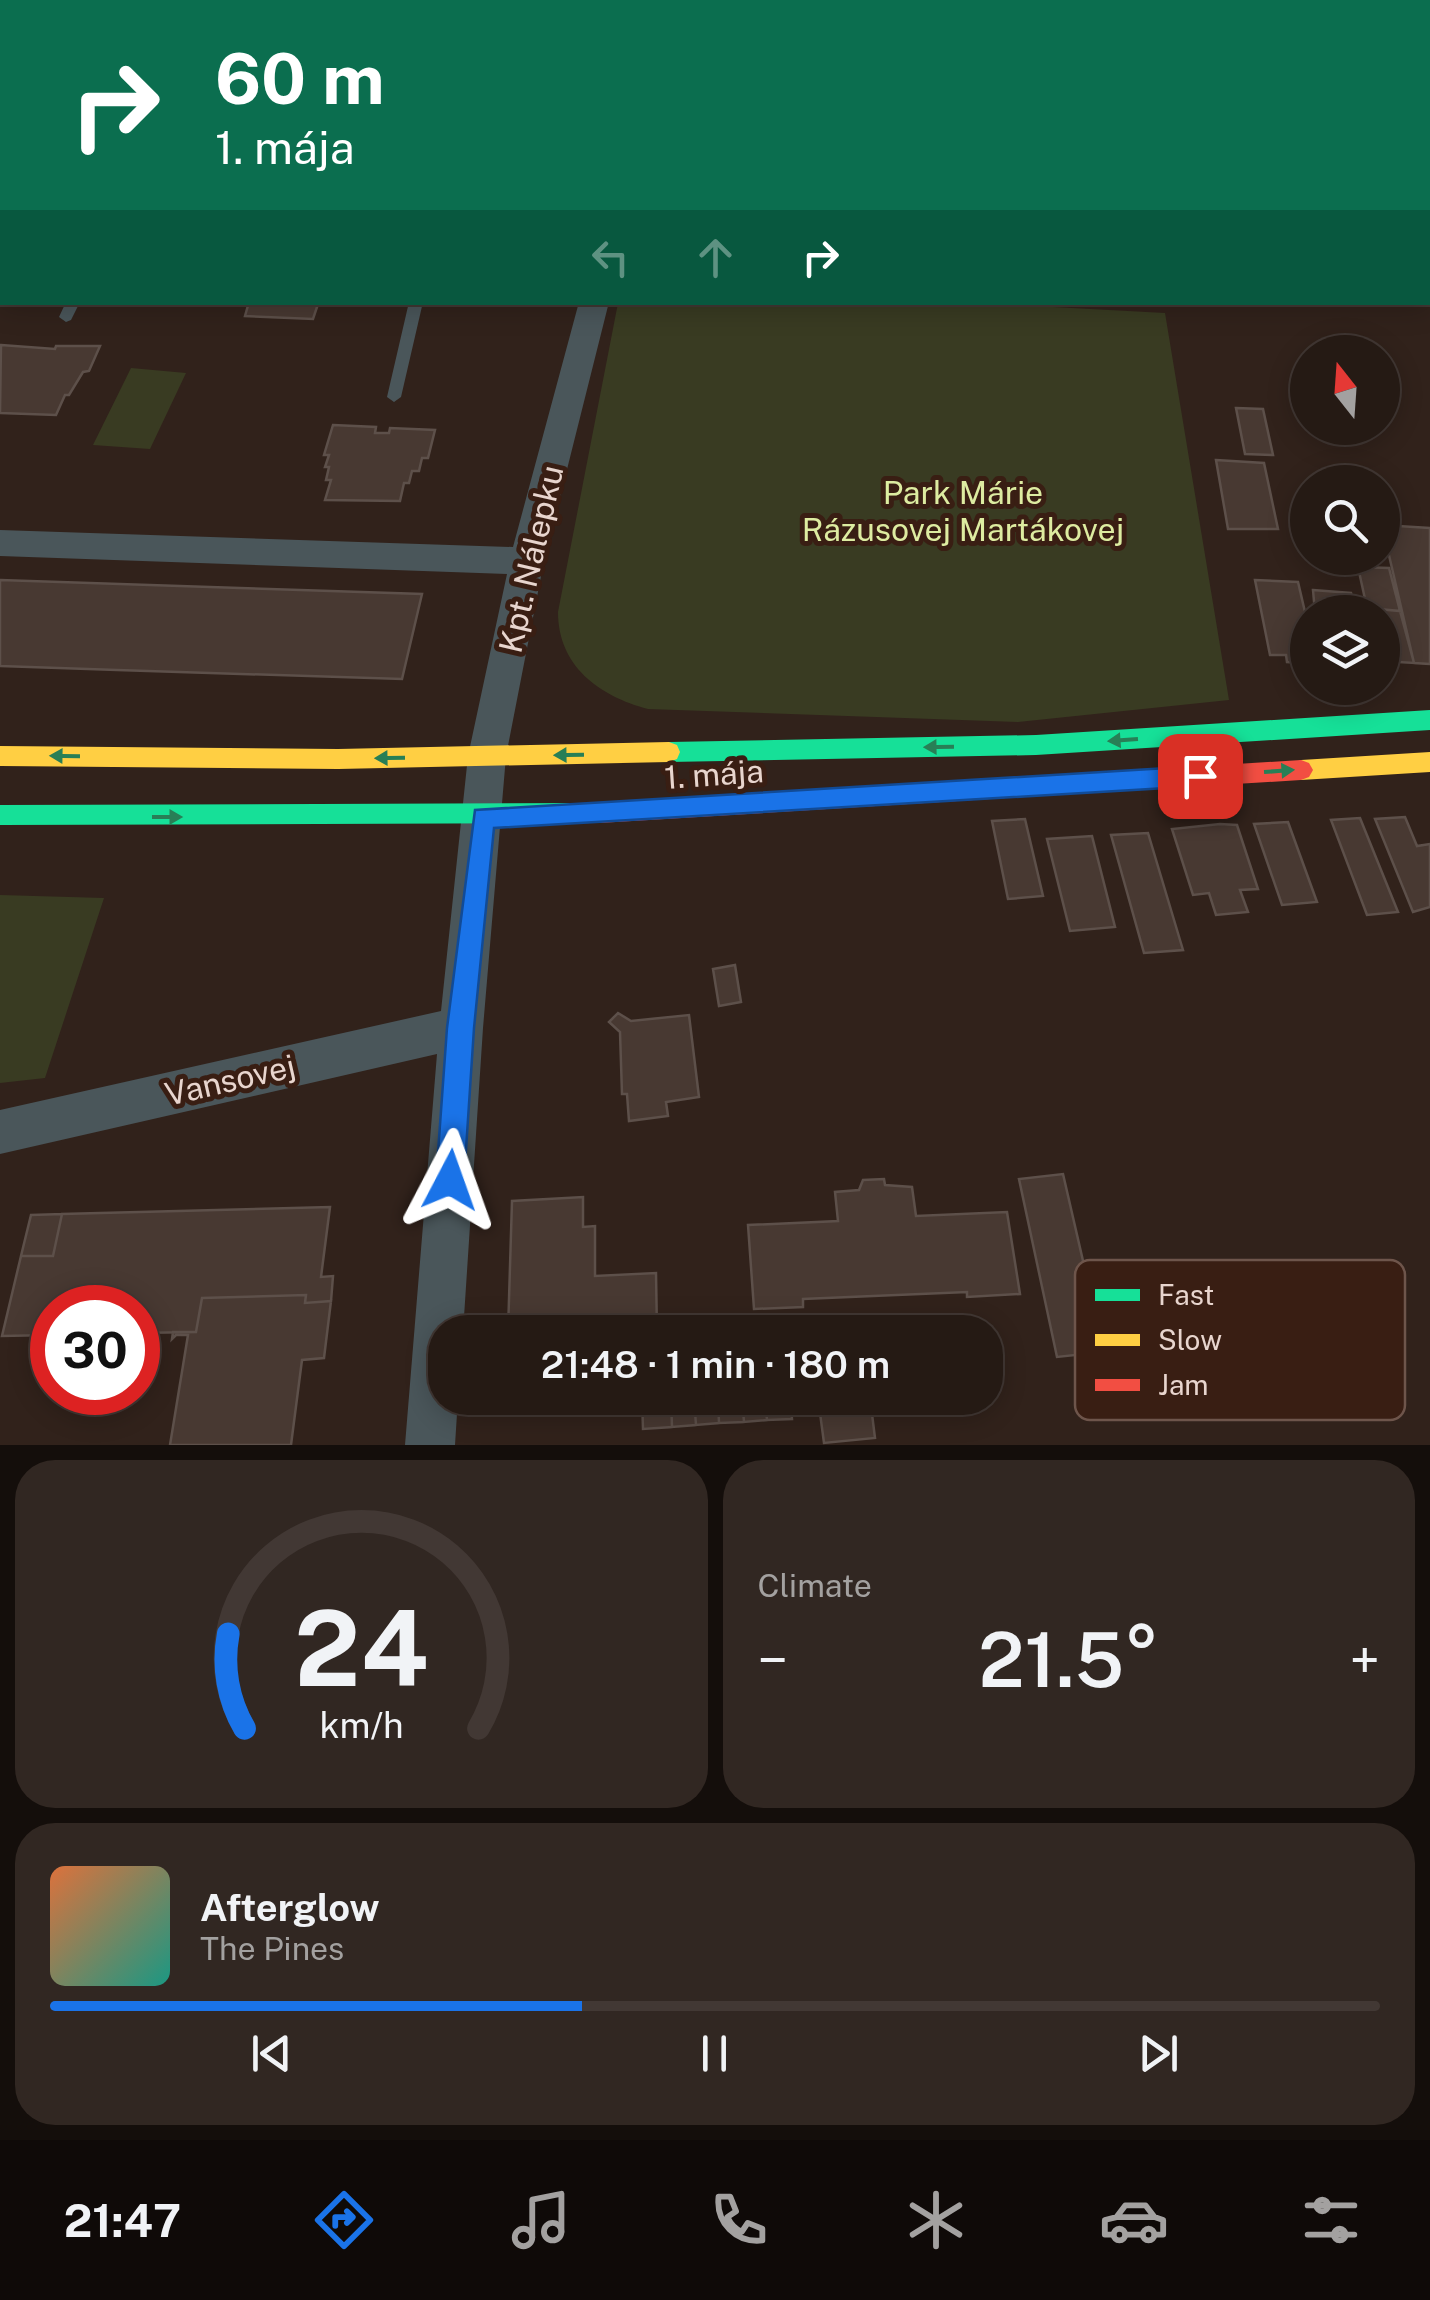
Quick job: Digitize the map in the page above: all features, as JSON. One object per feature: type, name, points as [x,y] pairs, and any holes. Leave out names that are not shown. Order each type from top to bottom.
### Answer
[{"type":"main road","name":"1. mája","points":[[0,756],[488,756],[1036,745],[1430,720]]},
{"type":"main road","name":"1. mája","points":[[0,815],[483,818],[1430,762]]},
{"type":"street","name":"Kpt. Nálepku","points":[[430,1445],[460,1028],[488,756],[527,561],[593,305]]},
{"type":"street","points":[[0,543],[527,561]]},
{"type":"street","name":"Vansovej","points":[[0,1132],[460,1028]]},
{"type":"lane","points":[[394,397],[415,305]]},
{"type":"green space","name":"Park Márie Rázusovej Martákovej","points":[[618,305],[1018,305],[1165,313],[1229,700],[1018,722],[648,709],[613,696],[585,676],[565,648],[558,612]]},
{"type":"green space","points":[[131,368],[186,373],[150,449],[93,445]]},
{"type":"green space","points":[[0,895],[104,898],[45,1078],[0,1083]]},
{"type":"building","points":[[248,305],[318,305],[313,319],[245,316]]},
{"type":"building","points":[[1,345],[55,349],[100,346],[89,371],[83,372],[69,395],[65,395],[56,415],[0,413]]},
{"type":"building","points":[[1236,408],[1263,409],[1273,455],[1245,454]]},
{"type":"building","points":[[333,425],[376,427],[375,433],[389,433],[390,428],[435,430],[428,458],[422,458],[419,471],[412,471],[409,483],[404,483],[400,501],[325,500],[331,480],[326,480],[329,455],[324,455]]},
{"type":"building","points":[[1216,460],[1264,463],[1278,529],[1228,529]]},
{"type":"building","points":[[1400,526],[1430,528],[1430,664],[1414,663],[1394,575],[1400,575]]},
{"type":"building","points":[[1360,575],[1391,575],[1396,595],[1364,595]]},
{"type":"building","points":[[0,580],[422,594],[402,679],[117,670],[0,666]]},
{"type":"building","points":[[1255,580],[1298,582],[1301,595],[1290,595],[1290,662],[1286,655],[1270,655]]},
{"type":"building","points":[[1313,590],[1352,595],[1313,595]]},
{"type":"building","points":[[1400,611],[1414,663],[1400,662]]},
{"type":"building","points":[[1405,817],[1417,846],[1430,844],[1430,907],[1413,912],[1375,819]]},
{"type":"building","points":[[1360,818],[1398,912],[1367,915],[1331,820]]},
{"type":"building","points":[[1025,819],[1043,896],[1008,899],[992,821]]},
{"type":"building","points":[[1288,822],[1317,902],[1282,905],[1254,824]]},
{"type":"building","points":[[1237,825],[1258,889],[1240,890],[1248,912],[1216,915],[1209,893],[1193,895],[1172,829]]},
{"type":"building","points":[[1148,833],[1183,950],[1144,953],[1111,835]]},
{"type":"building","points":[[1092,836],[1115,927],[1070,931],[1047,839]]},
{"type":"building","points":[[735,965],[741,1002],[719,1006],[713,969]]},
{"type":"building","points":[[618,1013],[631,1021],[689,1015],[699,1097],[666,1102],[668,1116],[629,1121],[627,1094],[622,1094],[620,1032],[609,1022]]},
{"type":"building","points":[[1063,1174],[1083,1260],[1075,1260],[1075,1355],[1057,1357],[1019,1179]]},
{"type":"building","points":[[884,1179],[885,1185],[912,1187],[916,1216],[1007,1212],[1020,1294],[967,1297],[967,1292],[803,1299],[803,1307],[754,1309],[748,1225],[838,1221],[835,1192],[859,1190],[863,1180]]},
{"type":"building","points":[[583,1197],[583,1227],[595,1226],[595,1276],[656,1273],[657,1315],[509,1315],[512,1201]]},
{"type":"building","points":[[330,1207],[321,1277],[333,1276],[331,1301],[305,1303],[306,1295],[202,1298],[196,1332],[160,1333],[160,1285],[30,1285],[30,1335],[2,1336],[21,1256],[53,1256],[62,1214]]},
{"type":"building","points":[[62,1214],[53,1256],[21,1256],[31,1215]]},
{"type":"building","points":[[306,1295],[305,1303],[331,1301],[324,1358],[302,1360],[291,1445],[170,1445],[188,1335],[172,1339],[173,1332],[196,1332],[202,1298]]},
{"type":"building","points":[[643,1415],[672,1415],[672,1427],[643,1429]]},
{"type":"building","points":[[672,1415],[695,1415],[696,1425],[672,1427]]},
{"type":"building","points":[[695,1415],[719,1415],[719,1423],[696,1425]]},
{"type":"building","points":[[719,1415],[743,1415],[744,1422],[719,1423]]},
{"type":"building","points":[[743,1415],[767,1415],[767,1420],[744,1422]]},
{"type":"building","points":[[767,1415],[792,1415],[792,1419],[767,1420]]},
{"type":"building","points":[[820,1415],[872,1415],[875,1438],[824,1443]]},
{"type":"traffic: fast","points":[[669,752],[1036,745],[1430,720]]},
{"type":"traffic: fast","points":[[0,815],[599,813]]},
{"type":"traffic: slow","points":[[0,756],[338,759],[669,752]]},
{"type":"traffic: slow","points":[[1301,770],[1430,762]]},
{"type":"traffic: jam","points":[[599,813],[1301,770]]},
{"type":"route","points":[[450,1180],[460,1028],[483,818],[1200,776]]}]
